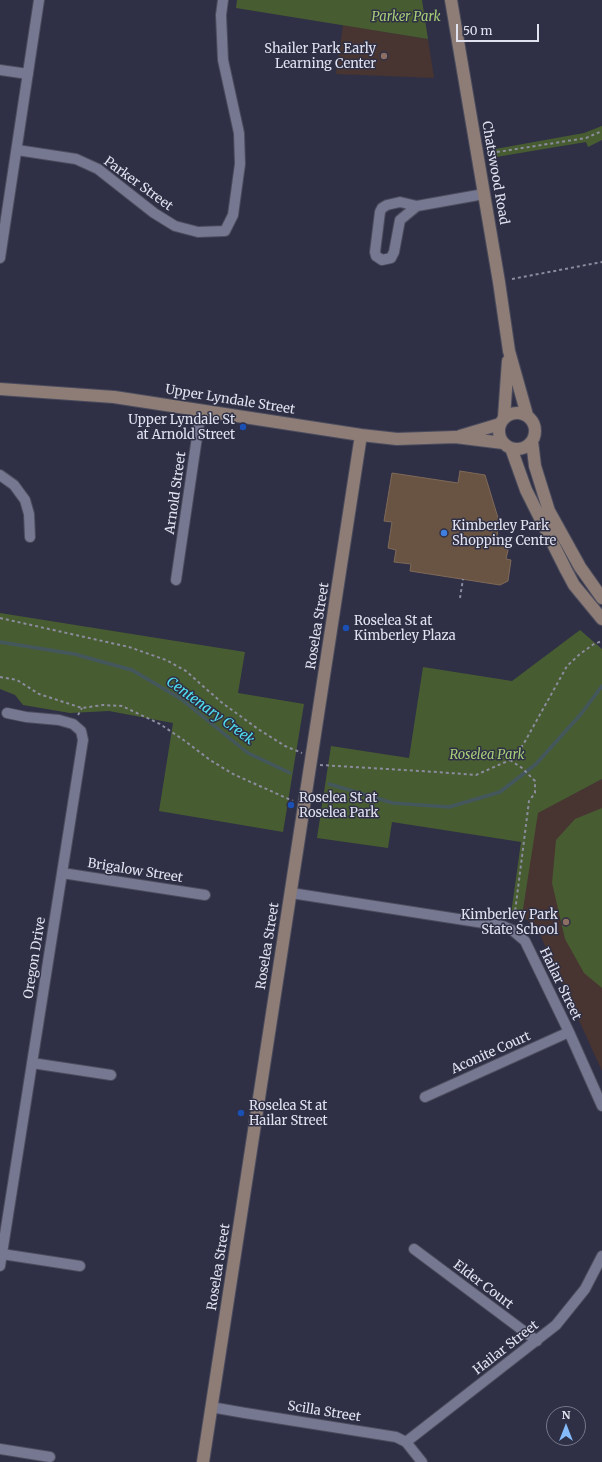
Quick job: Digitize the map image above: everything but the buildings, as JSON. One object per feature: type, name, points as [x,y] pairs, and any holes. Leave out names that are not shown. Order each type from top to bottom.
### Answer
[{"type":"street","points":[[0,258],[2,232],[17,150],[39,0]]},
{"type":"street","name":"Parker Street","points":[[17,150],[76,159],[98,169],[154,213],[175,226],[198,232],[225,231],[233,215],[240,164],[239,133],[222,60],[221,15],[223,0]]},
{"type":"street","name":"Chatswood Road","points":[[451,0],[509,351],[527,415]]},
{"type":"street","points":[[0,70],[28,74]]},
{"type":"street","points":[[417,206],[400,220],[394,252],[391,258],[382,260],[376,256],[375,252],[382,208],[387,205],[400,202],[417,206],[484,194]]},
{"type":"street","name":"Chatswood Road","points":[[502,421],[509,351]]},
{"type":"street","name":"Upper Lyndale Street","points":[[0,389],[114,397],[362,435],[397,438],[455,437],[507,445]]},
{"type":"street","name":"Arnold Street","points":[[176,580],[201,410]]},
{"type":"street","points":[[602,598],[582,571],[562,536],[546,502],[534,466],[532,441],[534,436],[534,424],[527,415],[515,412],[509,414],[502,421],[499,434],[507,445],[526,490],[574,585],[602,619]]},
{"type":"street","name":"Upper Lyndale Street","points":[[455,437],[502,421]]},
{"type":"street","name":"Roselea Street","points":[[203,1462],[362,435]]},
{"type":"street","points":[[507,445],[522,448],[532,441]]},
{"type":"street","points":[[0,475],[14,485],[25,500],[29,514],[30,537]]},
{"type":"street","points":[[568,574],[582,571]]},
{"type":"street","points":[[574,585],[582,571]]},
{"type":"street","name":"Oregon Drive","points":[[0,1266],[83,740],[81,731],[73,724],[59,720],[26,717],[6,713]]},
{"type":"street","name":"Brigalow Street","points":[[62,873],[205,895]]},
{"type":"street","name":"Hailar Street","points":[[291,893],[496,925],[512,930],[526,941],[602,1106]]},
{"type":"street","name":"Aconite Court","points":[[424,1097],[569,1032]]},
{"type":"street","points":[[32,1063],[111,1075]]},
{"type":"street","points":[[0,1195],[10,1197]]},
{"type":"street","name":"Elder Court","points":[[414,1249],[537,1341]]},
{"type":"street","points":[[2,1254],[80,1266]]},
{"type":"street","name":"Hailar Street","points":[[406,1442],[556,1325],[573,1306],[585,1289],[602,1256]]},
{"type":"street","name":"Scilla Street","points":[[212,1407],[396,1437],[406,1442]]},
{"type":"street","points":[[406,1442],[422,1462]]},
{"type":"street","points":[[0,1449],[50,1457]]},
{"type":"path","points":[[491,153],[586,138],[602,132]]},
{"type":"path","points":[[512,279],[602,262]]},
{"type":"path","points":[[460,598],[463,579]]},
{"type":"path","points":[[0,618],[129,648],[166,660],[186,671],[221,702],[258,729],[285,746],[302,753]]},
{"type":"path","points":[[324,766],[476,775],[510,760],[522,745],[567,666],[594,644],[602,641]]},
{"type":"path","points":[[0,677],[17,680],[39,694],[82,708],[103,705],[122,706],[160,724],[186,741],[210,760],[233,774],[294,801]]},
{"type":"path","points":[[510,760],[522,768],[534,781],[535,793],[529,800],[512,930]]},
{"type":"shaded area","name":"Shailer Park Early Learning Center","points":[[343,25],[428,39],[434,78],[336,74]]},
{"type":"shaded area","name":"Kimberley Park State School","points":[[602,779],[602,1071],[537,928],[522,916],[537,813]]},
{"type":"green space","name":"Parker Park","points":[[237,0],[422,0],[428,39],[236,8]]},
{"type":"green space","points":[[602,126],[602,140],[588,147],[586,142],[496,157],[495,149],[584,133]]},
{"type":"green space","points":[[0,613],[245,652],[238,693],[304,704],[283,832],[159,811],[173,723],[109,711],[70,713],[23,705],[15,695],[0,689]]},
{"type":"green space","name":"Roselea Park","points":[[580,630],[602,649],[602,779],[538,813],[522,916],[511,914],[521,842],[392,822],[388,848],[317,838],[331,746],[409,758],[423,667],[512,681]]},
{"type":"green space","points":[[602,808],[602,988],[584,973],[565,939],[552,883],[556,840],[575,819]]},
{"type":"waterway","name":"Centenary Creek","points":[[0,642],[74,654],[132,670],[181,699],[248,753],[290,773]]},
{"type":"waterway","name":"Centenary Creek","points":[[329,784],[393,803],[449,807],[500,792],[536,764],[581,714],[602,686]]},
{"type":"place","name":"Shailer Park Early Learning Center","points":[[384,56]]},
{"type":"place","name":"Upper Lyndale St at Arnold Street","points":[[243,427]]},
{"type":"place","name":"Kimberley Park Shopping Centre","points":[[444,533]]},
{"type":"place","name":"Roselea St at Kimberley Plaza","points":[[346,628]]},
{"type":"place","name":"Roselea St at Roselea Park","points":[[291,805]]},
{"type":"place","name":"Kimberley Park State School","points":[[566,922]]},
{"type":"place","name":"Roselea St at Hailar Street","points":[[241,1113]]}]
